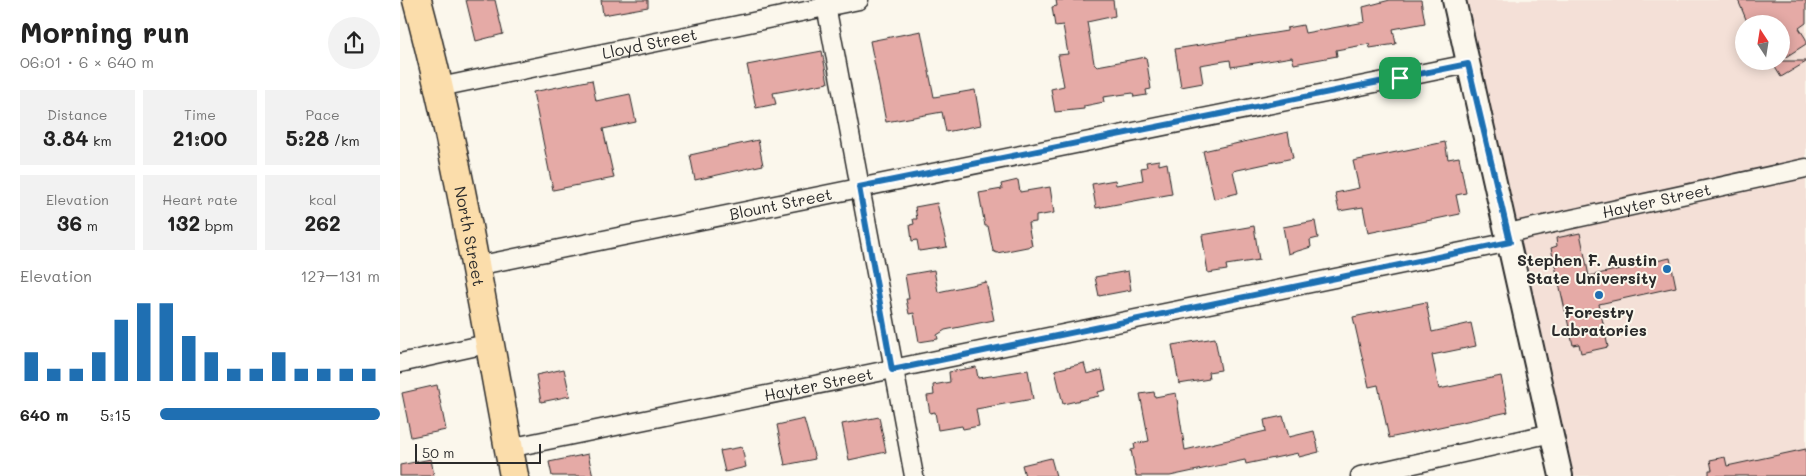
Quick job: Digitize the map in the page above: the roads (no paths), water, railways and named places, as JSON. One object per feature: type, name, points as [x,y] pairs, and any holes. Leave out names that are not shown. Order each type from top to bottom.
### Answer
[{"type":"main road","name":"North Street","points":[[417,0],[440,87],[491,343],[514,476]]},
{"type":"street","name":"Lloyd Street","points":[[440,87],[826,3],[859,0]]},
{"type":"street","points":[[1454,0],[1561,476]]},
{"type":"street","points":[[826,3],[892,370],[914,476]]},
{"type":"street","name":"Blount Street","points":[[476,266],[1468,64]]},
{"type":"street","name":"Hayter Street","points":[[509,448],[892,370],[1509,238],[1806,168]]},
{"type":"street","points":[[400,363],[491,343]]},
{"type":"street","points":[[1360,476],[1552,433]]},
{"type":"place","name":"Stephen F. Austin State University","points":[[1667,269]]},
{"type":"place","name":"Forestry Labratories","points":[[1599,295]]}]
